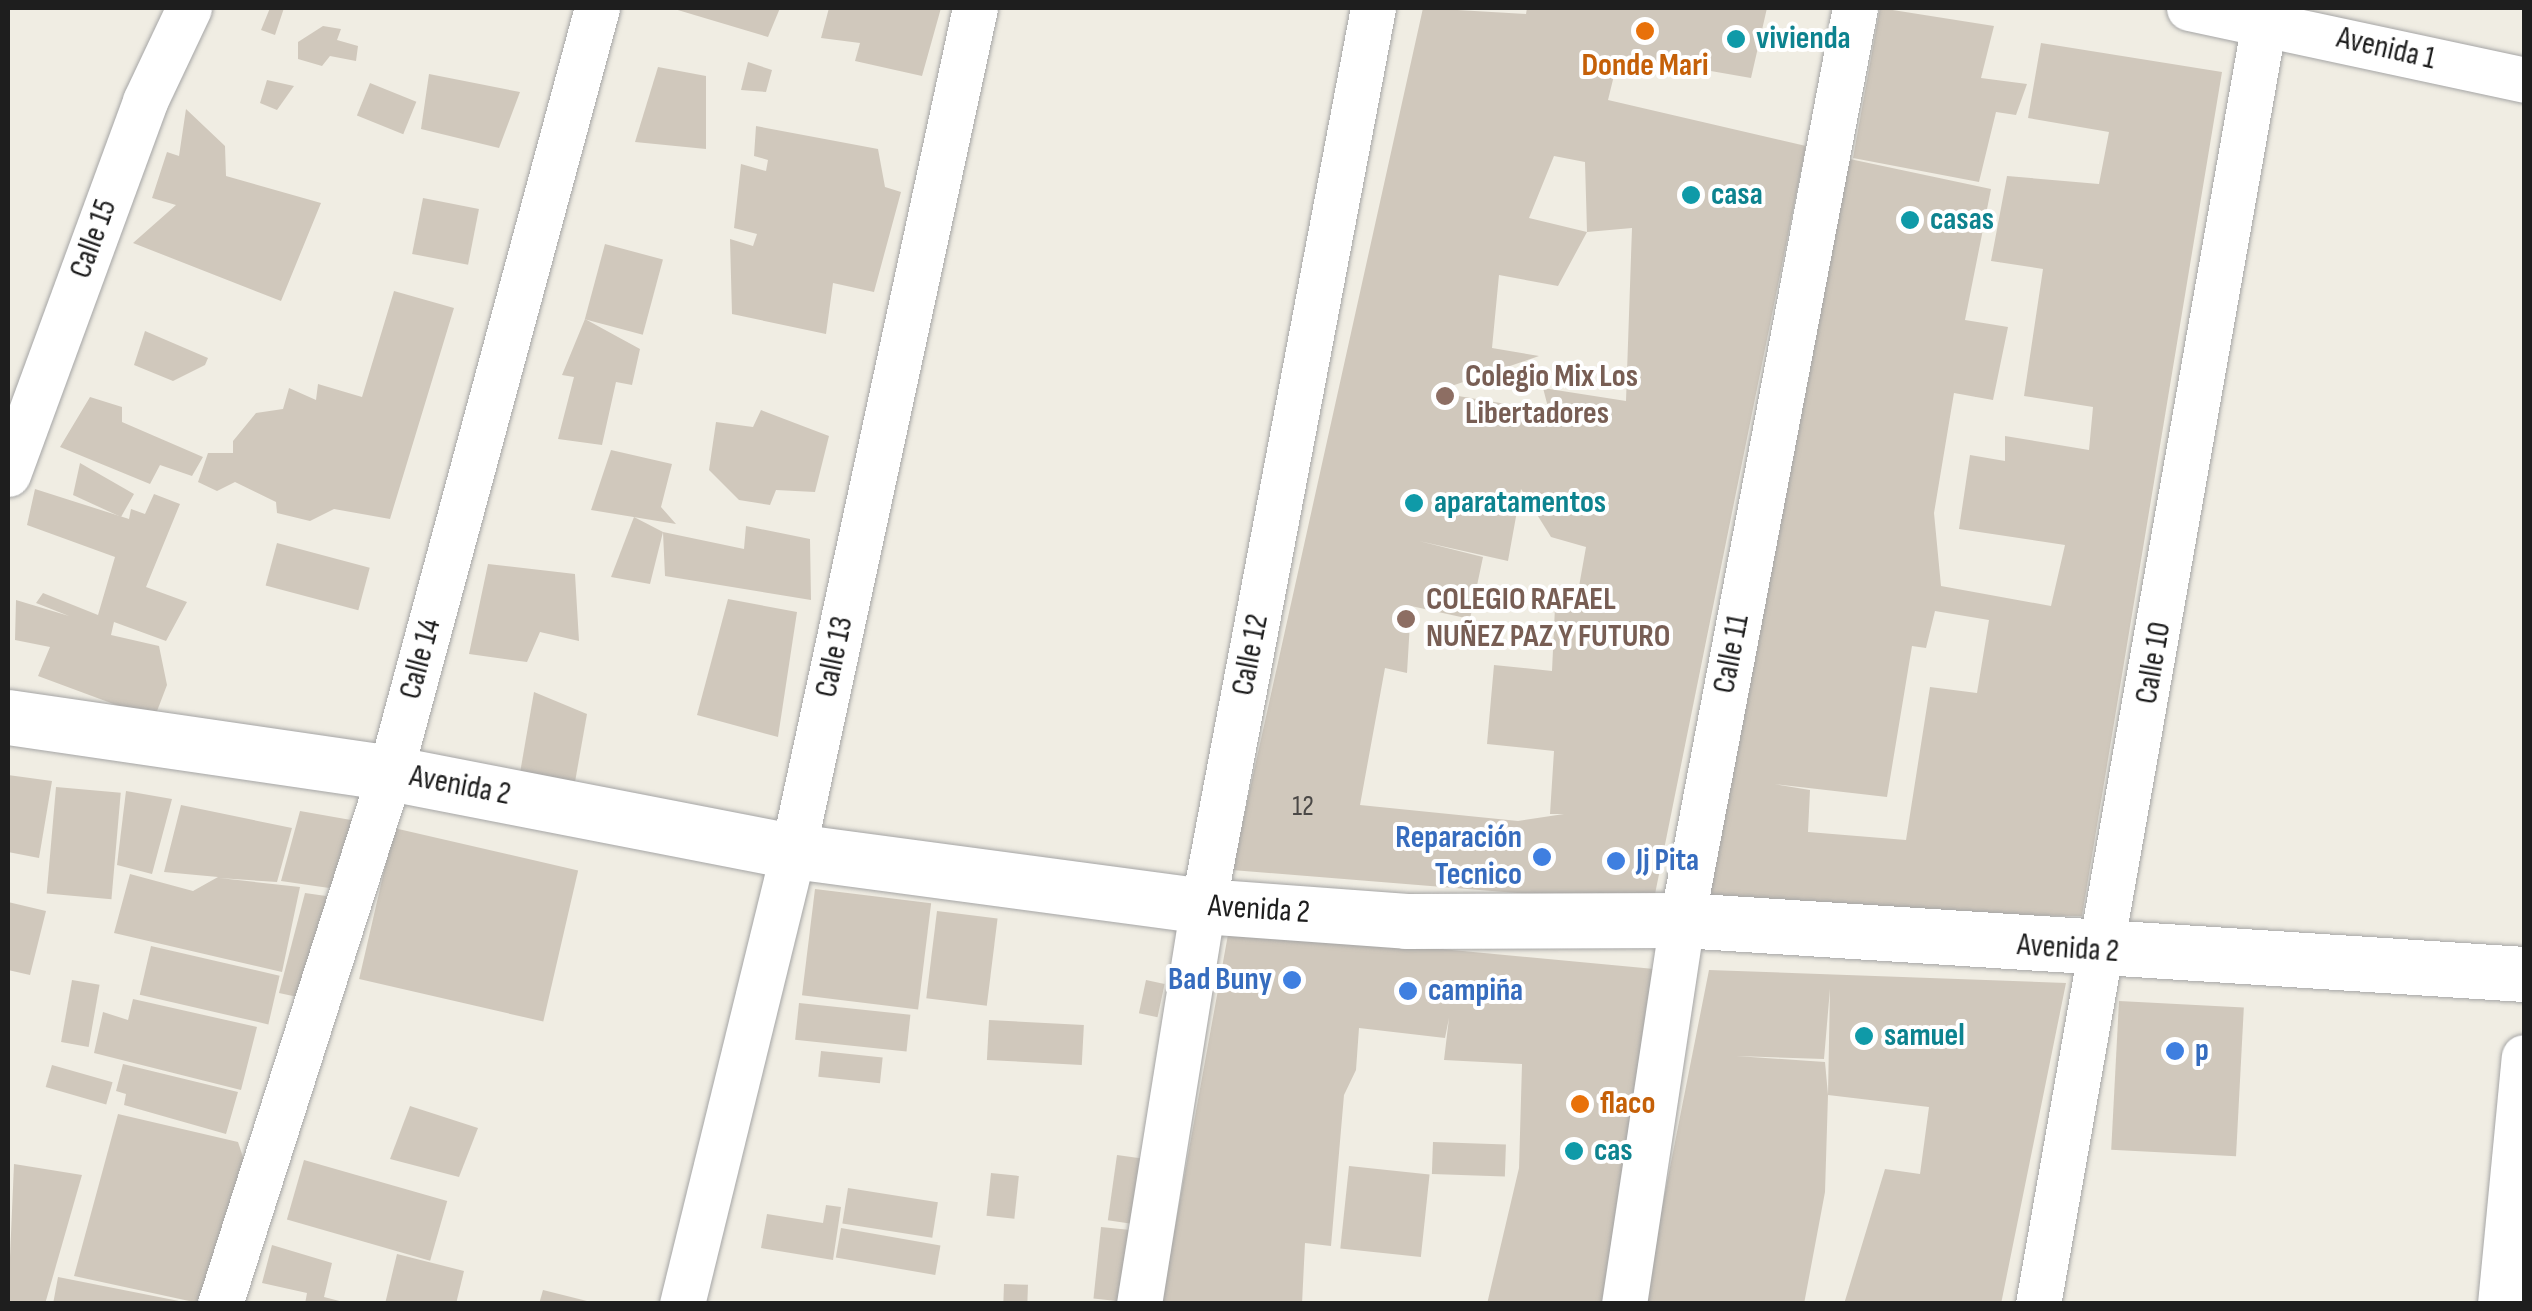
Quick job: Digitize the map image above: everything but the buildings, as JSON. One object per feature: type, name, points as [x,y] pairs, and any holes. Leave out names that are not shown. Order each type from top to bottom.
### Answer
[{"type":"street","name":"Calle 15","points":[[8,474],[145,101],[190,8]]},
{"type":"street","name":"Calle 14","points":[[220,1304],[390,772],[597,8]]},
{"type":"street","name":"Calle 13","points":[[682,1304],[793,851],[975,8]]},
{"type":"street","name":"Calle 12","points":[[1139,1304],[1203,906],[1373,8]]},
{"type":"street","name":"Calle 11","points":[[1624,1304],[1682,920],[1855,8]]},
{"type":"street","name":"Avenida 1","points":[[2189,8],[2524,80]]},
{"type":"street","name":"Calle 10","points":[[2038,1304],[2104,952],[2264,22]]},
{"type":"street","name":"Avenida 2","points":[[8,717],[390,772],[793,851],[1203,906],[1406,922],[1682,920],[2104,952],[2524,974]]},
{"type":"street","points":[[2500,1304],[2524,1056]]},
{"type":"place","name":"Donde Mari","points":[[1645,31]]},
{"type":"place","name":"vivienda","points":[[1736,39]]},
{"type":"place","name":"casa","points":[[1691,195]]},
{"type":"place","name":"casas","points":[[1910,220]]},
{"type":"place","name":"Colegio Mix Los Libertadores","points":[[1445,396]]},
{"type":"place","name":"aparatamentos","points":[[1414,503]]},
{"type":"place","name":"COLEGIO RAFAEL NUÑEZ PAZ Y FUTURO","points":[[1406,619]]},
{"type":"place","name":"Reparación Tecnico","points":[[1542,857]]},
{"type":"place","name":"Jj Pita","points":[[1616,861]]},
{"type":"place","name":"Bad Buny","points":[[1292,980]]},
{"type":"place","name":"campiña","points":[[1408,991]]},
{"type":"place","name":"samuel","points":[[1864,1036]]},
{"type":"place","name":"p","points":[[2175,1051]]},
{"type":"place","name":"flaco","points":[[1580,1104]]},
{"type":"place","name":"cas","points":[[1574,1151]]}]
